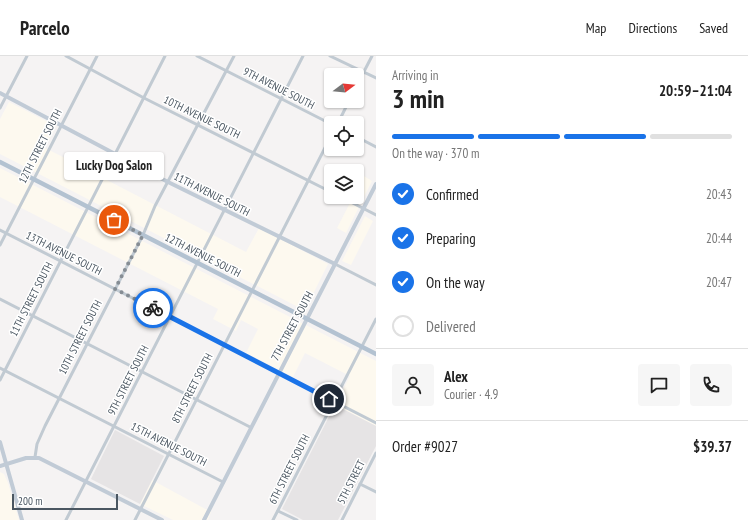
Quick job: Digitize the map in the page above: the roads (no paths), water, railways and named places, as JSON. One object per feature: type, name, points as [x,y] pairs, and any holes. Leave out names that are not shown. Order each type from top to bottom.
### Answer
[{"type":"main road","name":"12TH AVENUE SOUTH","points":[[0,162],[376,354]]},
{"type":"street","points":[[0,108],[27,56]]},
{"type":"street","name":"10TH AVENUE SOUTH","points":[[66,56],[91,68],[144,98],[324,188]]},
{"type":"street","name":"12TH STREET SOUTH","points":[[0,245],[97,56]]},
{"type":"street","name":"11TH STREET SOUTH","points":[[0,380],[165,56]]},
{"type":"street","name":"9TH AVENUE SOUTH","points":[[196,56],[324,120]]},
{"type":"street","name":"10TH STREET SOUTH","points":[[35,457],[37,444],[59,398],[143,235],[197,125],[234,56]]},
{"type":"street","name":"9TH STREET SOUTH","points":[[66,520],[303,56]]},
{"type":"street","points":[[330,56],[356,68]]},
{"type":"street","points":[[372,56],[364,72],[376,78]]},
{"type":"street","name":"11TH AVENUE SOUTH","points":[[0,93],[168,182],[376,285]]},
{"type":"street","points":[[364,141],[376,147]]},
{"type":"street","name":"8TH STREET SOUTH","points":[[135,520],[324,149]]},
{"type":"street","name":"7TH STREET SOUTH","points":[[204,520],[250,427],[376,184]]},
{"type":"street","points":[[355,204],[376,215]]},
{"type":"street","name":"13TH AVENUE SOUTH","points":[[0,230],[376,423]]},
{"type":"street","points":[[0,299],[250,427]]},
{"type":"street","name":"6TH STREET SOUTH","points":[[273,520],[376,319]]},
{"type":"street","name":"15TH AVENUE SOUTH","points":[[0,368],[222,482]]},
{"type":"street","points":[[0,442],[22,520]]},
{"type":"street","name":"5TH STREET","points":[[342,520],[376,453]]},
{"type":"street","points":[[0,466],[35,457],[49,462],[162,520]]},
{"type":"street","points":[[360,484],[376,492]]},
{"type":"street","points":[[278,510],[297,520]]},
{"type":"place","name":"Lucky Dog Salon","points":[[114,220]]}]
